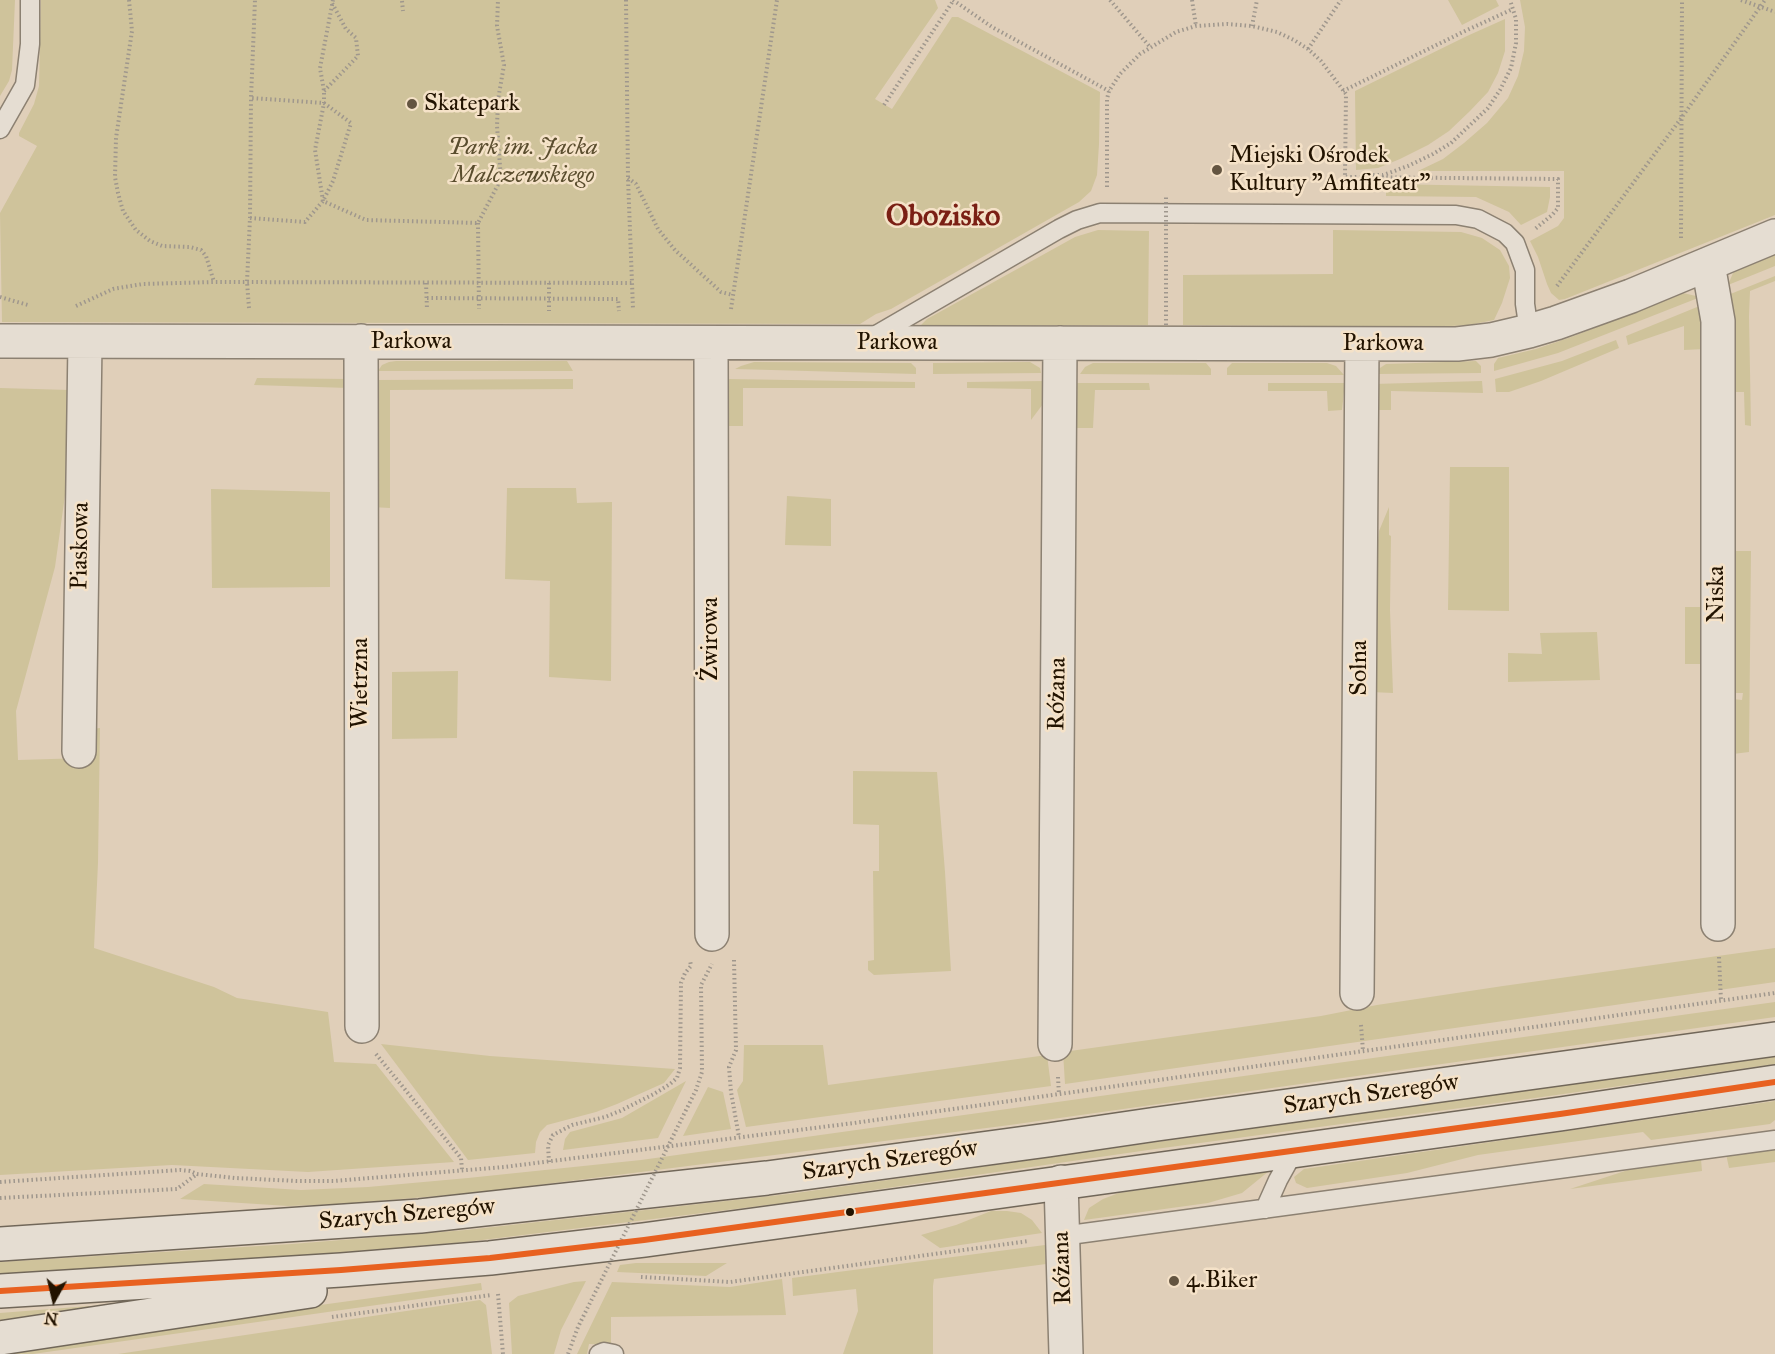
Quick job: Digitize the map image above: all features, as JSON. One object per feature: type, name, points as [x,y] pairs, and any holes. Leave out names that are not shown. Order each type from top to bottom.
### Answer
[{"type":"street","name":"Parkowa","points":[[0,341],[1457,344],[1491,340],[1527,318],[1601,307],[1775,236]]},
{"type":"street","name":"Niska","points":[[1694,270],[1718,321],[1718,924]]},
{"type":"street","name":"Wietrzna","points":[[361,341],[362,1026]]},
{"type":"street","name":"Piaskowa","points":[[79,751],[85,342]]},
{"type":"street","name":"Żwirowa","points":[[711,343],[712,953]]},
{"type":"street","name":"Różana","points":[[1056,1059],[1060,343]]},
{"type":"street","name":"Solna","points":[[1357,993],[1362,344]]},
{"type":"street","name":"Szarych Szeregów","points":[[0,1244],[420,1215],[744,1180],[1036,1142],[1775,1039]]},
{"type":"street","name":"Szarych Szeregów","points":[[0,1291],[364,1268],[490,1258],[644,1240],[1775,1082]]},
{"type":"street","name":"Różana","points":[[1061,1182],[1066,1354]]},
{"type":"street","points":[[0,1338],[321,1289],[490,1258]]},
{"type":"lane","points":[[0,129],[25,85],[30,44],[30,0]]},
{"type":"lane","points":[[861,343],[1059,229],[1077,220],[1100,213],[1456,215],[1478,219],[1505,233],[1515,243],[1525,270],[1527,318]]},
{"type":"lane","points":[[1062,1236],[1775,1140]]},
{"type":"lane","points":[[1265,1209],[1288,1162],[1299,1150]]},
{"type":"lane","points":[[599,1354],[604,1352],[614,1354]]},
{"type":"path","points":[[129,0],[132,31],[116,138],[115,177],[123,211],[136,230],[150,241],[162,246],[190,247],[201,250],[206,256],[214,282]]},
{"type":"path","points":[[249,342],[251,98],[255,0]]},
{"type":"path","points":[[478,315],[478,223],[501,179],[496,126],[504,65],[497,26],[498,0]]},
{"type":"path","points":[[626,0],[628,178],[633,312],[638,312]]},
{"type":"path","points":[[724,313],[730,313],[777,0]]},
{"type":"path","points":[[884,105],[953,0],[992,27],[1109,91]]},
{"type":"path","points":[[1110,0],[1150,47]]},
{"type":"path","points":[[1192,0],[1196,26]]},
{"type":"path","points":[[1252,26],[1257,0]]},
{"type":"path","points":[[1308,49],[1341,0]]},
{"type":"path","points":[[1345,177],[1383,175],[1433,154],[1451,143],[1488,108],[1511,68],[1516,43],[1516,19],[1510,0]]},
{"type":"path","points":[[1682,0],[1682,117],[1694,270]]},
{"type":"path","points":[[1741,0],[1775,12]]},
{"type":"path","points":[[1527,318],[1547,299],[1682,117],[1765,0]]},
{"type":"path","points":[[323,201],[315,150],[324,103],[320,68],[332,1]]},
{"type":"path","points":[[324,91],[358,56],[356,38],[346,29],[332,1]]},
{"type":"path","points":[[402,1],[403,11]]},
{"type":"path","points":[[1343,91],[1513,9]]},
{"type":"path","points":[[1100,213],[1107,194],[1107,99],[1109,91],[1120,74],[1140,54],[1176,32],[1196,26],[1227,24],[1252,26],[1277,32],[1308,49],[1321,61],[1346,94],[1345,177]]},
{"type":"path","points":[[250,218],[305,222],[323,201],[333,181],[351,123],[324,103],[251,98]]},
{"type":"path","points":[[1345,177],[1558,179],[1558,208],[1547,220],[1515,243]]},
{"type":"path","points":[[628,178],[636,184],[657,229],[675,250],[721,292],[733,295]]},
{"type":"path","points":[[1166,196],[1166,325]]},
{"type":"path","points":[[323,201],[366,220],[478,223]]},
{"type":"path","points":[[66,309],[113,289],[143,284],[214,282],[632,283]]},
{"type":"path","points":[[549,283],[549,315]]},
{"type":"path","points":[[0,297],[30,306]]},
{"type":"path","points":[[427,298],[618,299],[619,316]]},
{"type":"path","points":[[1718,924],[1721,1001]]},
{"type":"path","points":[[712,953],[736,1050],[729,1067],[739,1137]]},
{"type":"path","points":[[549,1162],[548,1145],[553,1135],[572,1125],[620,1111],[654,1094],[677,1078],[680,1068],[681,983],[691,966],[712,953]]},
{"type":"path","points":[[568,1354],[578,1327],[696,1090],[702,1072],[701,985],[712,953]]},
{"type":"path","points":[[0,1182],[165,1170],[270,1180],[316,1181],[549,1162],[1059,1095],[1775,993]]},
{"type":"path","points":[[362,1026],[362,1037],[461,1158],[462,1170]]},
{"type":"path","points":[[1056,1059],[1059,1095]]},
{"type":"path","points":[[0,1198],[177,1189],[197,1174]]},
{"type":"path","points":[[634,1277],[730,1282],[1062,1236]]},
{"type":"path","points":[[598,1275],[610,1275]]},
{"type":"path","points":[[324,1319],[509,1291]]},
{"type":"path","points":[[498,1294],[503,1354]]},
{"type":"green space","points":[[0,0],[15,0],[12,70],[9,81],[0,96]]},
{"type":"green space","name":"Park im. Jacka Malczewskiego","points":[[41,0],[935,0],[938,8],[875,99],[892,109],[952,17],[958,17],[1100,92],[1097,175],[1091,191],[1079,202],[891,309],[876,314],[860,324],[2,322],[0,213],[37,146],[19,136],[19,133],[34,104],[39,86]]},
{"type":"green space","points":[[1448,0],[1496,0],[1499,6],[1462,25]]},
{"type":"green space","points":[[1520,0],[1775,0],[1775,215],[1559,300],[1551,293],[1530,241],[1558,226],[1564,218],[1564,171],[1418,171],[1443,159],[1464,143],[1487,123],[1508,98],[1518,76],[1524,51],[1525,27]]},
{"type":"green space","points":[[1505,19],[1505,51],[1498,73],[1488,92],[1470,111],[1449,131],[1428,145],[1378,168],[1356,170],[1355,91]]},
{"type":"green space","points":[[1386,184],[1550,187],[1550,197],[1547,212],[1521,225],[1509,212],[1476,197],[1386,196]]},
{"type":"green space","points":[[1098,230],[1149,231],[1148,325],[921,325],[927,319],[1075,237]]},
{"type":"green space","points":[[1333,230],[1461,232],[1482,238],[1500,250],[1509,266],[1510,278],[1494,320],[1469,325],[1433,327],[1183,325],[1183,275],[1333,274]]},
{"type":"green space","points":[[1775,255],[1775,266],[1728,285],[1733,273],[1739,269]]},
{"type":"green space","points":[[1775,276],[1775,281],[1750,291],[1751,426],[1745,425],[1744,392],[1735,392],[1736,322],[1731,323],[1728,295]]},
{"type":"green space","points":[[1683,293],[1698,298],[1558,353],[1494,371],[1494,364],[1498,358],[1536,349],[1574,336]]},
{"type":"green space","points":[[1702,305],[1705,349],[1684,350],[1684,326],[1628,345],[1626,336]]},
{"type":"green space","points":[[1616,340],[1619,348],[1541,381],[1509,392],[1496,392],[1495,379],[1562,361]]},
{"type":"green space","points":[[396,361],[567,361],[573,371],[378,371],[382,365]]},
{"type":"green space","points":[[1476,361],[1481,366],[1481,373],[1377,374],[1386,364]]},
{"type":"green space","points":[[754,362],[911,363],[916,368],[916,374],[735,369]]},
{"type":"green space","points":[[1030,362],[1040,368],[1041,373],[933,374],[933,363]]},
{"type":"green space","points":[[1093,363],[1206,363],[1211,369],[1211,375],[1080,374],[1085,367]]},
{"type":"green space","points":[[1232,363],[1327,363],[1336,366],[1344,375],[1227,375],[1227,368]]},
{"type":"green space","points":[[257,378],[348,379],[349,388],[254,385]]},
{"type":"green space","points":[[573,379],[573,389],[390,390],[390,508],[371,507],[376,380]]},
{"type":"green space","points":[[728,379],[915,382],[915,388],[743,388],[743,426],[724,426]]},
{"type":"green space","points":[[1045,381],[1046,396],[1031,420],[1031,389],[967,388],[967,382]]},
{"type":"green space","points":[[1482,381],[1483,393],[1391,391],[1391,410],[1369,410],[1373,384]]},
{"type":"green space","points":[[1075,383],[1149,383],[1150,390],[1095,390],[1093,428],[1071,428]]},
{"type":"green space","points":[[1268,383],[1345,383],[1342,410],[1328,411],[1327,391],[1268,391]]},
{"type":"green space","points":[[0,388],[70,390],[66,488],[55,567],[16,711],[18,760],[85,758],[91,729],[100,728],[94,948],[214,987],[237,998],[328,1012],[334,1062],[376,1064],[454,1162],[308,1172],[172,1165],[0,1175]]},
{"type":"green space","points":[[1450,467],[1509,467],[1509,611],[1448,610]]},
{"type":"green space","points":[[507,488],[576,488],[577,503],[612,502],[611,681],[549,677],[550,581],[505,579]]},
{"type":"green space","points":[[211,489],[330,492],[330,587],[212,588]]},
{"type":"green space","points":[[787,496],[831,499],[831,546],[785,545]]},
{"type":"green space","points":[[1389,507],[1393,693],[1371,692],[1379,531]]},
{"type":"green space","points":[[1735,551],[1751,551],[1749,752],[1733,754],[1733,699],[1742,700],[1743,693],[1734,693]]},
{"type":"green space","points":[[1685,607],[1701,607],[1700,664],[1685,664]]},
{"type":"green space","points":[[1597,632],[1600,680],[1508,682],[1508,653],[1542,654],[1540,633]]},
{"type":"green space","points":[[458,671],[457,738],[392,739],[392,672]]},
{"type":"green space","points":[[853,771],[937,772],[951,971],[874,975],[868,970],[868,961],[874,960],[873,871],[879,871],[879,825],[853,824]]},
{"type":"green space","points":[[1775,948],[1775,982],[1065,1084],[1063,1052]]},
{"type":"green space","points":[[1775,1002],[1775,1017],[1010,1125],[474,1193],[288,1206],[180,1199],[204,1184],[301,1190],[368,1187],[641,1160]]},
{"type":"green space","points":[[381,1044],[490,1056],[675,1069],[664,1083],[617,1104],[547,1125],[540,1132],[535,1153],[468,1160]]},
{"type":"green space","points":[[744,1045],[823,1045],[828,1085],[1047,1055],[1051,1086],[746,1127],[737,1090],[743,1081]]},
{"type":"green space","points":[[1775,1055],[1775,1064],[1148,1150],[784,1203],[466,1242],[0,1276],[0,1262],[292,1244],[466,1230],[789,1194]]},
{"type":"green space","points":[[686,1081],[658,1138],[563,1150],[565,1139],[570,1132],[622,1118]]},
{"type":"green space","points":[[708,1087],[723,1092],[731,1129],[683,1136]]},
{"type":"green space","points":[[1775,1101],[1775,1120],[1770,1124],[1651,1140],[1643,1132],[1478,1155],[1407,1173],[1307,1188],[1296,1183],[1294,1177],[1304,1169]]},
{"type":"green space","points":[[1775,1148],[1775,1162],[1729,1168],[1726,1154]]},
{"type":"green space","points":[[1701,1159],[1702,1171],[1570,1189],[1631,1169]]},
{"type":"green space","points":[[1269,1171],[1242,1193],[1208,1203],[1084,1220],[1089,1208],[1119,1193]]},
{"type":"green space","points":[[991,1211],[1021,1213],[1032,1220],[1042,1233],[940,1248],[921,1235],[956,1225]]},
{"type":"green space","points":[[1045,1245],[1046,1264],[934,1279],[933,1354],[843,1354],[858,1311],[856,1289],[793,1296],[792,1278]]},
{"type":"green space","points":[[727,1263],[706,1276],[617,1272],[620,1265]]},
{"type":"green space","points":[[782,1279],[786,1315],[611,1317],[611,1345],[589,1344],[587,1354],[577,1354],[612,1282],[730,1287]]},
{"type":"green space","points":[[586,1281],[561,1330],[554,1354],[512,1354],[509,1303],[518,1296]]},
{"type":"green space","points":[[481,1283],[482,1290],[33,1354],[0,1354],[43,1343]]},
{"type":"green space","points":[[480,1300],[486,1305],[492,1354],[118,1354]]},
{"type":"green space","points":[[89,1306],[90,1309],[0,1323],[0,1313]]},
{"type":"transit line","points":[[0,1291],[341,1270],[490,1258],[644,1240],[1560,1114],[1775,1082]]},
{"type":"place","name":"Skatepark","points":[[412,104]]},
{"type":"place","name":"Miejski Ośrodek Kultury \"Amfiteatr\"","points":[[1217,170]]},
{"type":"place","name":"4.Biker","points":[[1174,1281]]},
{"type":"district","name":"Obozisko","points":[[943,218]]}]
